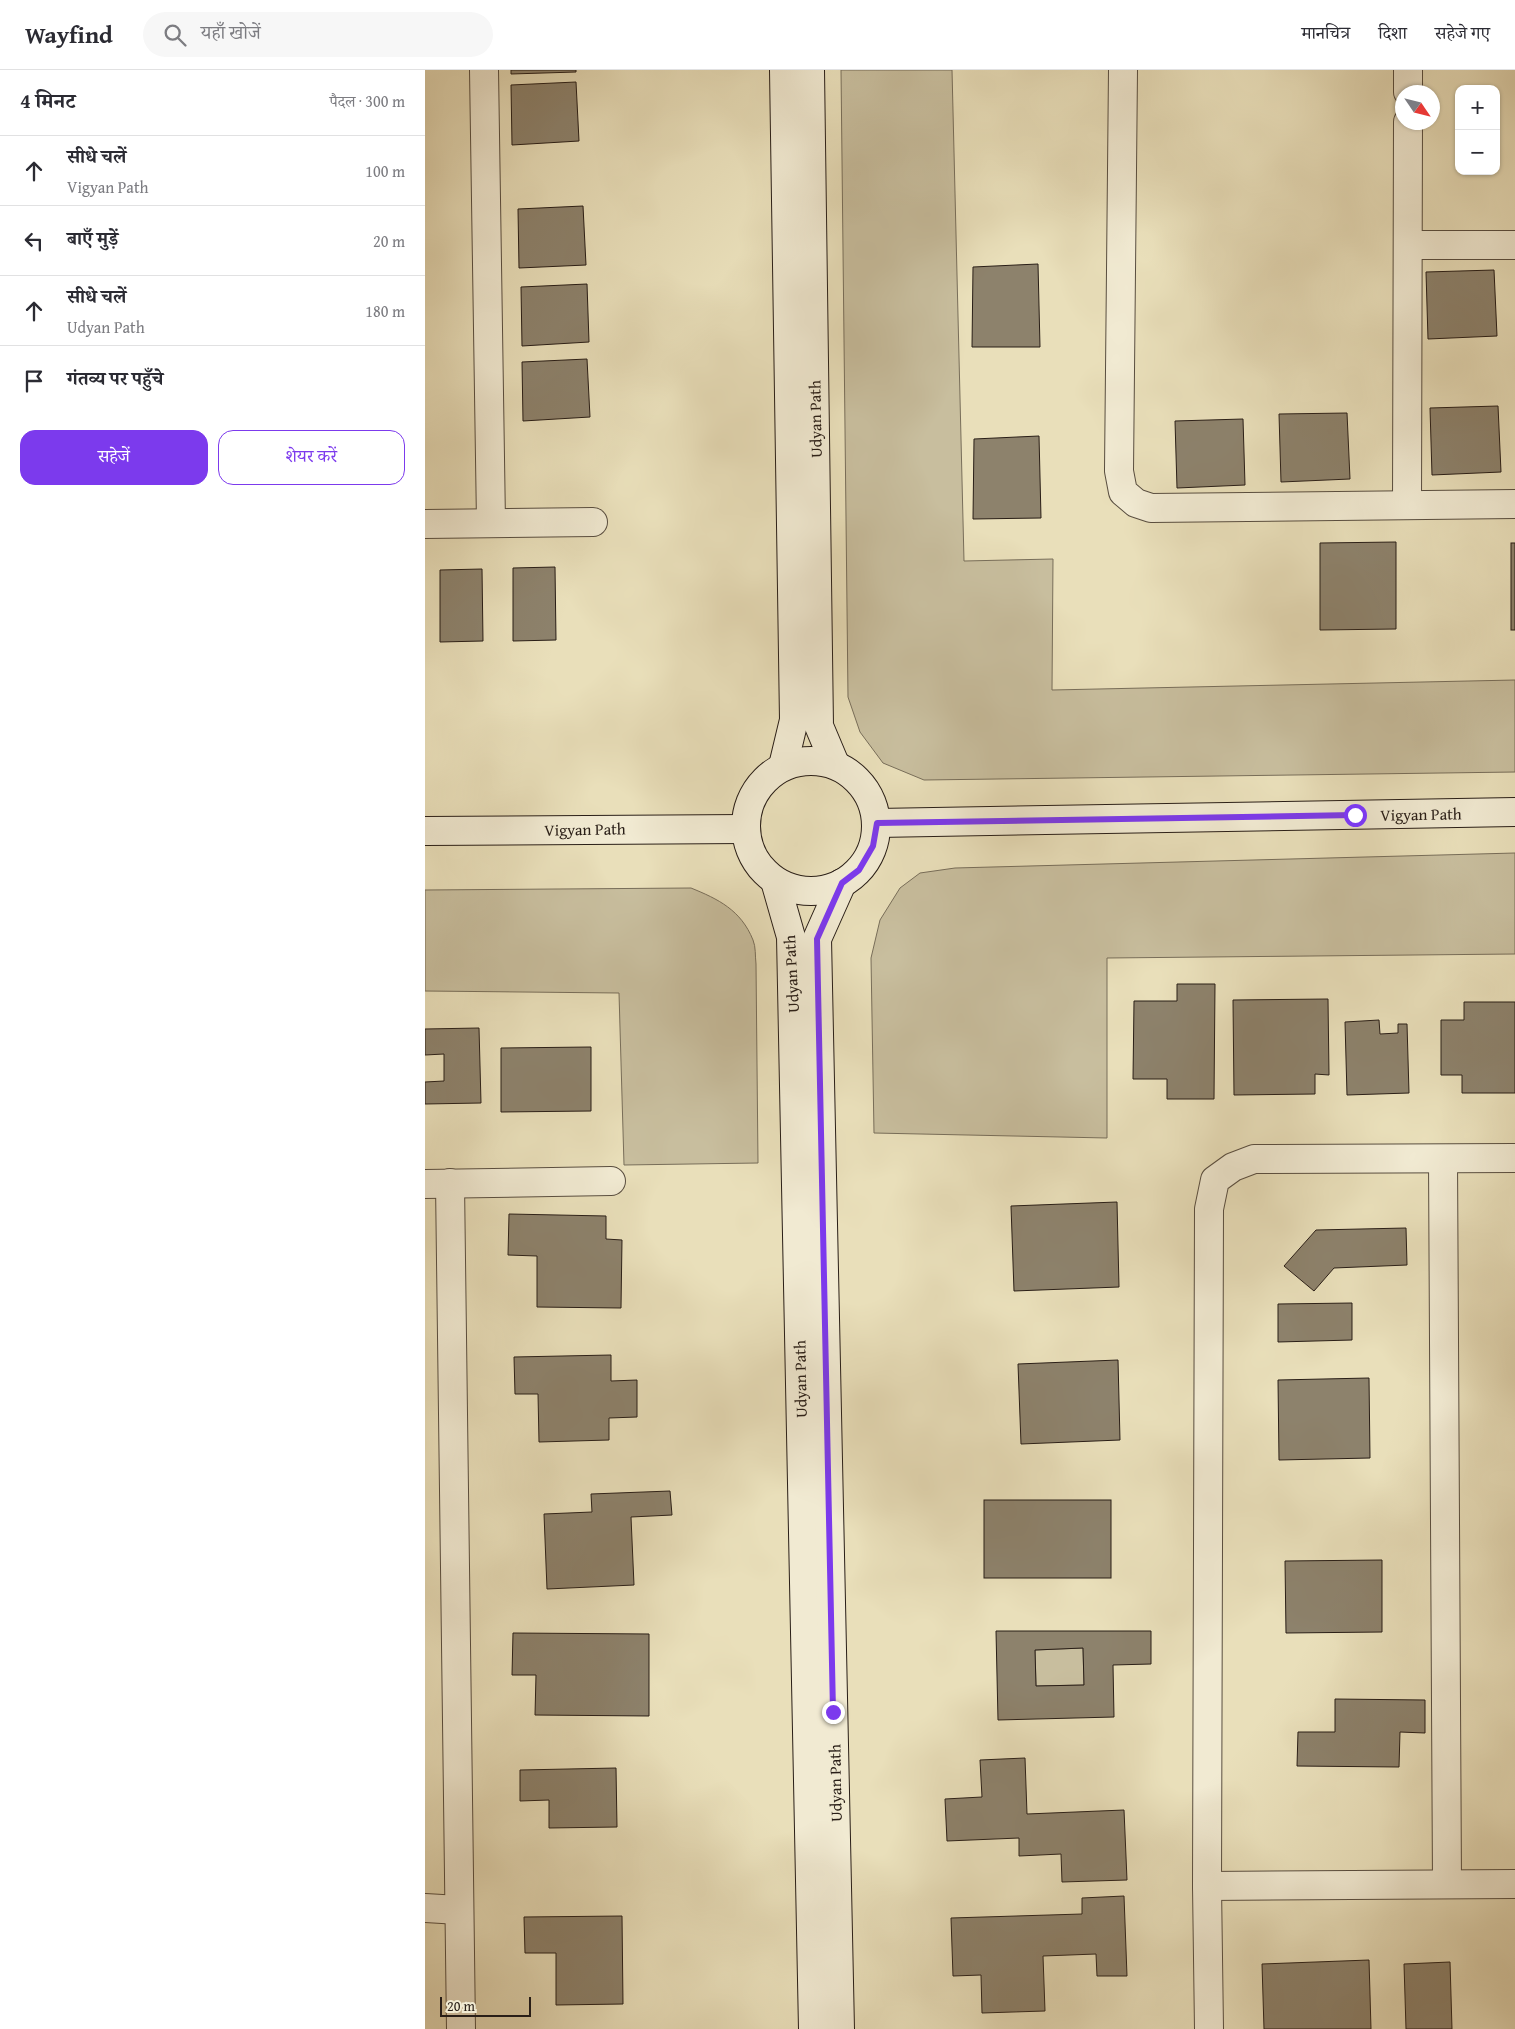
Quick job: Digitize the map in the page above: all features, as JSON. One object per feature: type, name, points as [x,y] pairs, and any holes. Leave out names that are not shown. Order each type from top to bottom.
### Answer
[{"type":"street","points":[[484,70],[491,523]]},
{"type":"street","name":"Udyan Path","points":[[783,766],[793,720],[784,70]]},
{"type":"street","name":"Udyan Path","points":[[810,70],[819,726],[835,764]]},
{"type":"street","points":[[1123,70],[1119,471],[1123,492],[1136,503],[1151,508],[1515,504]]},
{"type":"street","points":[[1408,70],[1408,85]]},
{"type":"street","points":[[1407,505],[1408,130]]},
{"type":"street","points":[[1408,245],[1515,245]]},
{"type":"street","points":[[425,524],[593,522]]},
{"type":"street","points":[[808,760],[835,764],[855,777],[872,802],[877,823],[873,846],[859,870],[842,883],[813,891],[791,889],[775,881],[757,864],[750,851],[745,829],[749,802],[763,781],[783,766],[808,760]]},
{"type":"street","name":"Vigyan Path","points":[[877,823],[1515,812]]},
{"type":"street","name":"Vigyan Path","points":[[425,831],[745,829]]},
{"type":"street","name":"Udyan Path","points":[[775,881],[791,937],[813,2029]]},
{"type":"street","name":"Udyan Path","points":[[840,2029],[817,939],[842,883]]},
{"type":"street","points":[[1209,2029],[1207,1886],[1209,1209],[1215,1180],[1233,1167],[1254,1159],[1515,1158]]},
{"type":"street","points":[[1443,1159],[1447,1884]]},
{"type":"street","points":[[461,2029],[437,1184],[611,1181]]},
{"type":"street","points":[[1207,1886],[1515,1884]]},
{"type":"street","points":[[425,1908],[459,1910]]},
{"type":"shaded area","points":[[841,70],[952,70],[964,561],[1053,559],[1052,690],[1515,680],[1515,772],[924,780],[883,763],[860,732],[848,697]]},
{"type":"shaded area","points":[[1515,853],[1515,954],[1107,958],[1107,1138],[874,1133],[871,958],[880,920],[900,888],[920,873],[955,868]]},
{"type":"shaded area","points":[[691,888],[719,901],[735,913],[748,930],[754,943],[756,964],[758,1163],[624,1165],[619,993],[425,991],[425,890]]},
{"type":"shaded area","points":[[1083,1648],[1084,1685],[1036,1686],[1035,1650]]},
{"type":"building","points":[[511,70],[576,70],[576,72],[511,74]]},
{"type":"building","points":[[576,82],[579,141],[512,145],[511,85]]},
{"type":"building","points":[[583,206],[586,265],[519,268],[518,209]]},
{"type":"building","points":[[1038,264],[1040,347],[972,347],[973,267]]},
{"type":"building","points":[[1494,270],[1497,336],[1428,339],[1426,272]]},
{"type":"building","points":[[587,284],[589,342],[522,346],[521,287]]},
{"type":"building","points":[[587,359],[590,417],[523,421],[522,362]]},
{"type":"building","points":[[1498,406],[1501,472],[1432,475],[1430,408]]},
{"type":"building","points":[[1347,413],[1350,479],[1281,482],[1279,414]]},
{"type":"building","points":[[1243,419],[1245,485],[1177,488],[1175,421]]},
{"type":"building","points":[[1039,436],[1041,518],[973,519],[974,439]]},
{"type":"building","points":[[1396,542],[1396,629],[1320,630],[1320,543]]},
{"type":"building","points":[[1511,543],[1515,543],[1515,630],[1511,630]]},
{"type":"building","points":[[555,567],[556,640],[513,641],[513,568]]},
{"type":"building","points":[[482,569],[483,641],[440,642],[440,570]]},
{"type":"building","points":[[1177,984],[1215,984],[1214,1099],[1167,1099],[1167,1079],[1133,1079],[1134,1001],[1177,1001]]},
{"type":"building","points":[[1328,999],[1329,1075],[1315,1074],[1315,1094],[1234,1095],[1233,1000]]},
{"type":"building","points":[[1464,1002],[1515,1002],[1515,1093],[1462,1093],[1462,1075],[1441,1075],[1441,1020],[1464,1020]]},
{"type":"building","points":[[1379,1020],[1380,1034],[1398,1033],[1398,1024],[1407,1024],[1409,1093],[1347,1095],[1345,1022]]},
{"type":"building","points":[[479,1028],[481,1103],[425,1104],[425,1082],[444,1081],[444,1054],[425,1055],[425,1029]]},
{"type":"building","points":[[591,1047],[591,1111],[501,1112],[501,1048]]},
{"type":"building","points":[[1117,1202],[1119,1287],[1014,1291],[1011,1206]]},
{"type":"building","points":[[509,1214],[606,1216],[606,1239],[622,1240],[621,1308],[537,1307],[537,1256],[508,1255]]},
{"type":"building","points":[[1406,1228],[1407,1265],[1334,1268],[1314,1291],[1284,1266],[1316,1230]]},
{"type":"building","points":[[1352,1303],[1352,1340],[1278,1342],[1278,1304]]},
{"type":"building","points":[[611,1355],[611,1381],[637,1380],[637,1417],[609,1418],[609,1440],[539,1442],[538,1394],[515,1394],[514,1357]]},
{"type":"building","points":[[1118,1360],[1120,1440],[1021,1444],[1018,1364]]},
{"type":"building","points":[[1369,1378],[1370,1458],[1279,1460],[1278,1380]]},
{"type":"building","points":[[670,1491],[672,1515],[631,1517],[634,1585],[547,1589],[544,1514],[592,1512],[591,1494]]},
{"type":"building","points":[[984,1500],[1111,1500],[1111,1578],[984,1578]]},
{"type":"building","points":[[1382,1560],[1382,1632],[1286,1633],[1285,1561]]},
{"type":"building","points":[[996,1631],[1151,1631],[1151,1664],[1113,1665],[1114,1717],[998,1720]],"holes":[[[1083,1648],[1084,1685],[1036,1686],[1035,1650]]]},
{"type":"building","points":[[513,1633],[649,1634],[649,1716],[535,1715],[536,1675],[512,1675]]},
{"type":"building","points":[[1335,1699],[1425,1700],[1425,1733],[1400,1732],[1399,1767],[1297,1766],[1298,1732],[1335,1732]]},
{"type":"building","points":[[1025,1758],[1027,1814],[1124,1810],[1127,1880],[1062,1882],[1061,1854],[1019,1856],[1019,1838],[947,1841],[945,1799],[982,1797],[980,1760]]},
{"type":"building","points":[[616,1768],[617,1827],[549,1828],[549,1800],[520,1801],[520,1770]]},
{"type":"building","points":[[1124,1896],[1127,1976],[1097,1976],[1096,1954],[1043,1956],[1045,2011],[982,2013],[981,1975],[953,1976],[951,1918],[1082,1914],[1082,1898]]},
{"type":"building","points":[[622,1916],[623,2004],[556,2005],[556,1953],[525,1953],[524,1917]]},
{"type":"building","points":[[1369,1960],[1371,2029],[1264,2029],[1262,1964]]},
{"type":"building","points":[[1450,1962],[1452,2029],[1406,2029],[1404,1964]]},
{"type":"route","points":[[833,1712],[817,939],[842,883],[859,870],[873,846],[877,823],[1355,815]]}]
